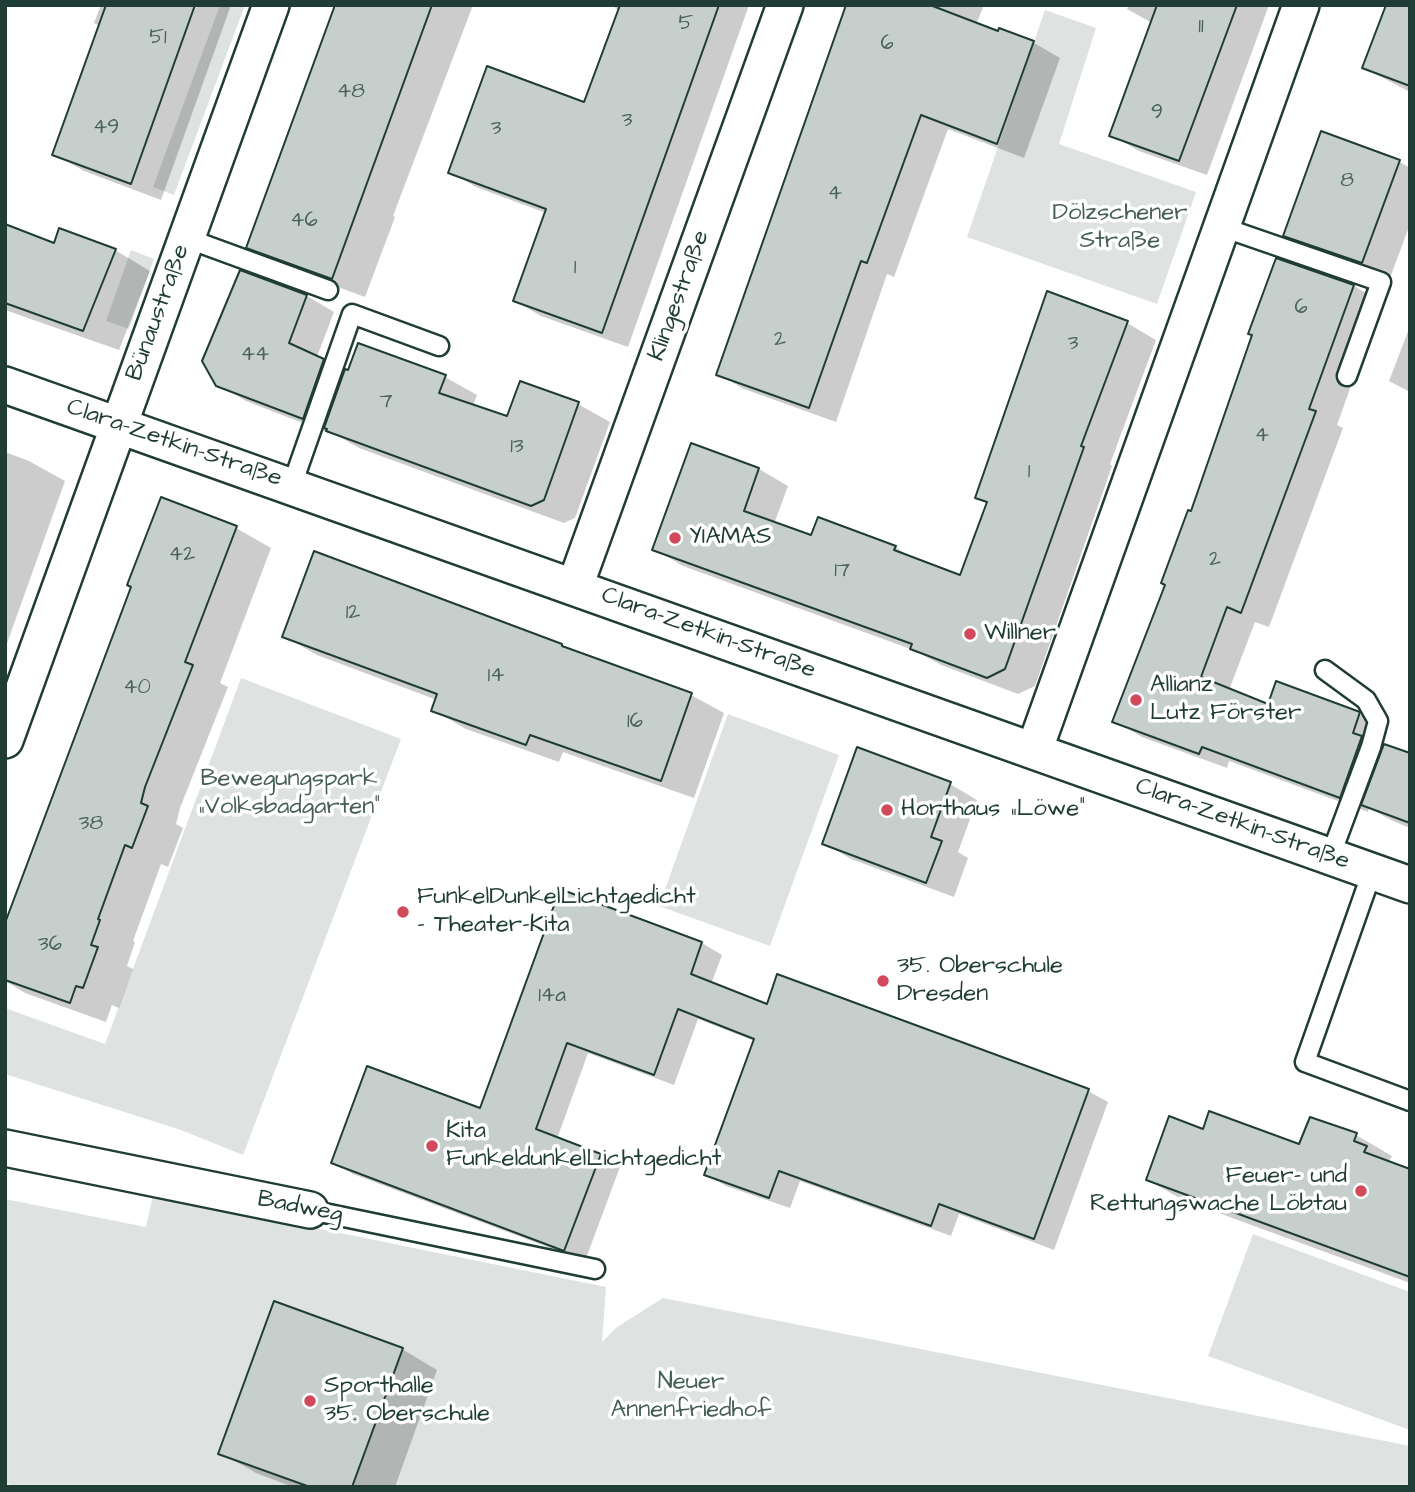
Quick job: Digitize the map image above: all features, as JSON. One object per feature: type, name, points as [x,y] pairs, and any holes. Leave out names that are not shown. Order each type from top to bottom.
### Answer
[{"type":"street","name":"Bünaustraße","points":[[5,740],[271,5]]},
{"type":"street","name":"Klingestraße","points":[[575,586],[785,5]]},
{"type":"street","points":[[1034,751],[1301,5]]},
{"type":"street","name":"Clara-Zetkin-Straße","points":[[5,385],[1410,885]]},
{"type":"street","name":"Badweg","points":[[5,1148],[310,1210]]},
{"type":"lane","points":[[1222,227],[1381,282],[1347,376]]},
{"type":"lane","points":[[187,239],[328,289]]},
{"type":"lane","points":[[292,485],[352,314],[439,346]]},
{"type":"lane","points":[[1325,670],[1366,700],[1378,721],[1330,858]]},
{"type":"lane","points":[[1372,872],[1305,1062],[1410,1101]]},
{"type":"lane","name":"Badweg","points":[[310,1210],[595,1269]]},
{"type":"green space","points":[[220,5],[245,5],[174,195],[153,187]]},
{"type":"green space","name":"Dölzschener Straße","points":[[1045,10],[1096,28],[1059,144],[1196,192],[1157,304],[967,237]]},
{"type":"green space","points":[[131,250],[154,259],[129,329],[106,321]]},
{"type":"green space","name":"Bewegungspark „Volksbadgarten“","points":[[241,678],[401,739],[243,1155],[181,1130],[5,1074],[5,1008],[105,1044]]},
{"type":"green space","points":[[728,714],[839,755],[770,946],[659,906]]},
{"type":"green space","name":"Neuer Annenfriedhof","points":[[153,1195],[606,1287],[602,1342],[617,1327],[663,1298],[1410,1446],[1410,1487],[16,1487],[5,1483],[5,1199],[146,1227]]},
{"type":"green space","points":[[1253,1234],[1410,1292],[1410,1430],[1208,1356]]},
{"type":"building","points":[[106,5],[195,5],[131,184],[52,155]]},
{"type":"building","points":[[335,5],[432,5],[332,279],[246,248]]},
{"type":"building","points":[[620,5],[719,5],[602,333],[513,301],[546,209],[448,173],[487,66],[584,102]]},
{"type":"building","points":[[846,5],[930,5],[998,31],[999,28],[1034,41],[997,144],[921,115],[867,263],[861,261],[809,408],[716,375]]},
{"type":"building","points":[[1157,5],[1237,5],[1179,161],[1109,136]]},
{"type":"building","points":[[1386,5],[1410,5],[1410,86],[1362,68]]},
{"type":"building","points":[[1321,131],[1400,160],[1362,263],[1283,236]]},
{"type":"building","points":[[5,224],[54,243],[59,228],[116,249],[83,331],[5,303]]},
{"type":"building","points":[[1276,258],[1354,285],[1309,409],[1316,411],[1241,613],[1227,607],[1201,677],[1268,704],[1276,681],[1360,712],[1353,733],[1362,736],[1340,798],[1202,747],[1199,754],[1112,722],[1165,585],[1161,583],[1188,510],[1191,511],[1252,335],[1248,334]]},
{"type":"building","points":[[240,270],[307,295],[289,343],[324,359],[303,419],[216,386],[202,361]]},
{"type":"building","points":[[1047,291],[1128,321],[1081,446],[1084,447],[1005,669],[987,678],[910,649],[912,644],[652,550],[691,443],[759,468],[744,511],[811,535],[818,517],[896,546],[894,550],[960,575],[987,502],[975,498]]},
{"type":"building","points":[[358,343],[446,375],[439,393],[507,416],[520,381],[579,402],[544,500],[531,506],[326,431],[324,428],[345,369],[348,370]]},
{"type":"building","points":[[161,497],[237,526],[185,662],[193,665],[145,787],[141,803],[148,806],[132,848],[125,845],[91,945],[98,947],[83,988],[76,986],[70,1003],[5,980],[5,923],[131,587],[127,585]]},
{"type":"building","points":[[314,551],[692,693],[661,781],[530,735],[526,745],[431,711],[437,694],[282,637]]},
{"type":"building","points":[[1384,744],[1410,753],[1410,823],[1361,805]]},
{"type":"building","name":"Horthaus „Löwe“","points":[[857,747],[951,782],[931,837],[942,841],[926,883],[822,844]]},
{"type":"building","points":[[560,889],[702,942],[691,974],[767,1004],[777,974],[1089,1089],[1034,1239],[939,1204],[931,1226],[779,1171],[769,1198],[704,1175],[754,1039],[678,1009],[654,1075],[567,1043],[536,1129],[601,1154],[564,1251],[331,1163],[367,1066],[480,1108]]},
{"type":"building","points":[[1209,1111],[1299,1144],[1310,1117],[1357,1133],[1354,1141],[1367,1146],[1364,1152],[1410,1169],[1410,1277],[1146,1180],[1169,1116],[1203,1129]]},
{"type":"building","name":"Sporthalle 35. Oberschule","points":[[274,1301],[403,1348],[352,1487],[310,1487],[218,1454]]},
{"type":"place","name":"YIAMAS","points":[[675,538]]},
{"type":"place","name":"Willner","points":[[970,634]]},
{"type":"place","name":"Allianz Lutz Förster","points":[[1136,700]]},
{"type":"place","name":"Horthaus „Löwe“","points":[[887,810]]},
{"type":"place","name":"FunkelDunkelLichtgedicht - Theater-Kita","points":[[403,912]]},
{"type":"place","name":"35. Oberschule Dresden","points":[[883,981]]},
{"type":"place","name":"Kita FunkeldunkelLichtgedicht","points":[[432,1146]]},
{"type":"place","name":"Feuer- und Rettungswache Löbtau","points":[[1361,1191]]},
{"type":"place","name":"Sporthalle 35. Oberschule","points":[[310,1401]]}]
